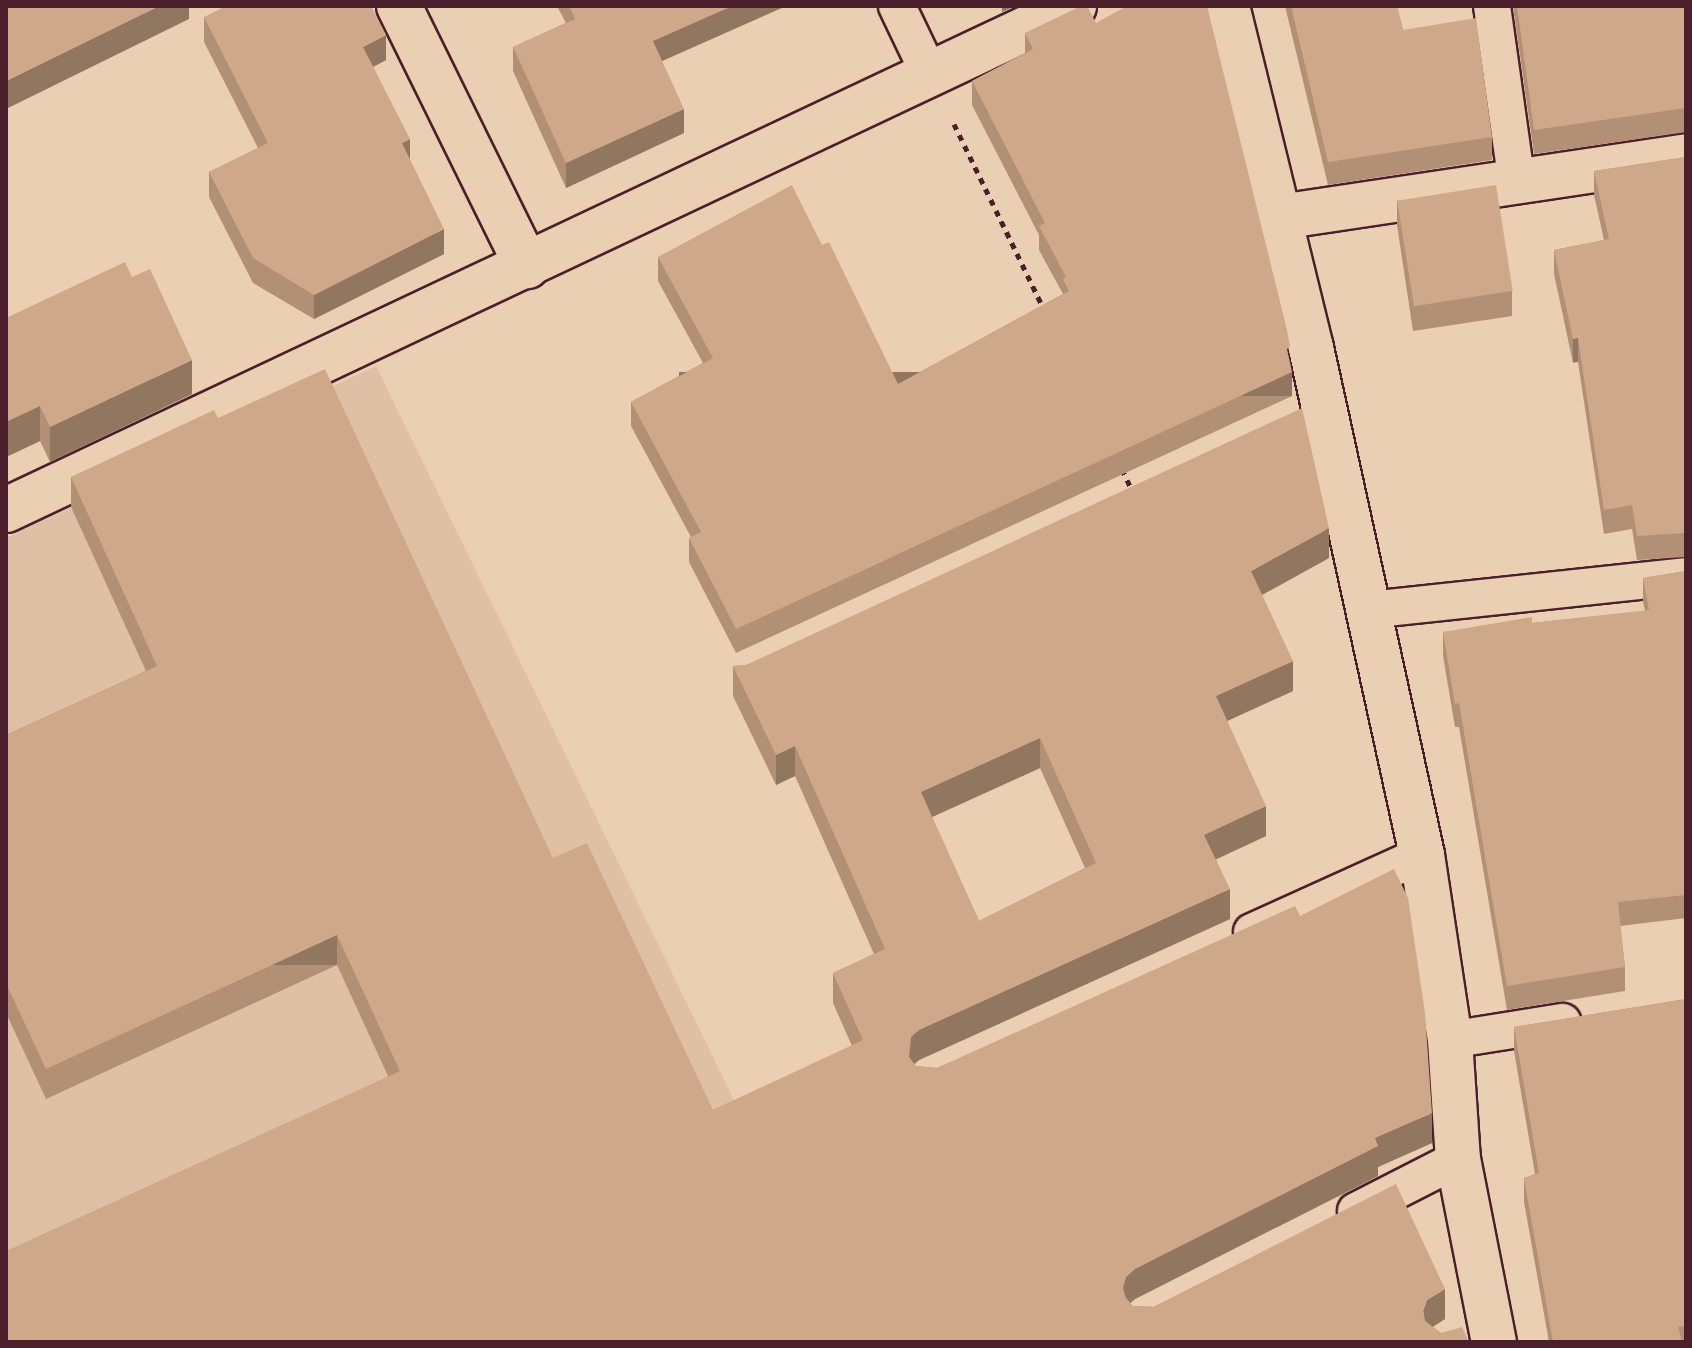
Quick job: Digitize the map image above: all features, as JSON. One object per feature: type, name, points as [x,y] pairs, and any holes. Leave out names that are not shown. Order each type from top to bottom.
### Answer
[{"type":"street","points":[[399,6],[527,266]]},
{"type":"street","points":[[6,510],[1074,6]]},
{"type":"street","points":[[1227,6],[1280,217],[1310,412],[1369,610],[1422,855],[1450,1040],[1458,1159],[1479,1333]]},
{"type":"street","points":[[1280,217],[1517,184],[1686,156]]},
{"type":"lane","points":[[897,6],[929,73]]},
{"type":"lane","points":[[1492,6],[1517,184]]},
{"type":"lane","points":[[1369,610],[1686,576]]},
{"type":"lane","points":[[1219,947],[1422,855]]},
{"type":"lane","points":[[1450,1040],[1592,1018]]},
{"type":"lane","points":[[1330,1224],[1458,1159]]},
{"type":"path","points":[[929,73],[1045,311]]},
{"type":"path","points":[[1120,466],[1134,494]]},
{"type":"shaded area","points":[[376,366],[852,1342],[6,1342],[6,538]]},
{"type":"building","points":[[6,6],[159,6],[6,81]]},
{"type":"building","points":[[226,6],[371,6],[386,35],[363,47],[410,139],[402,143],[444,229],[314,295],[253,258],[209,172],[268,143],[204,17]]},
{"type":"building","points":[[569,6],[732,6],[653,41],[684,109],[566,163],[513,47],[575,19]]},
{"type":"building","points":[[1087,6],[1096,23],[1127,6],[1207,6],[1287,330],[1292,372],[736,629],[689,538],[701,532],[631,402],[713,358],[658,257],[792,185],[822,245],[829,242],[898,384],[1069,291],[1063,279],[1066,277],[1039,226],[1045,223],[972,81],[1033,49],[1025,33]]},
{"type":"building","points":[[1291,6],[1397,6],[1403,30],[1476,18],[1492,137],[1328,162]]},
{"type":"building","points":[[1517,6],[1686,6],[1686,108],[1534,130]]},
{"type":"building","points":[[1686,157],[1686,533],[1637,536],[1632,505],[1604,510],[1578,338],[1573,339],[1554,250],[1609,239],[1594,171]]},
{"type":"building","points":[[1496,185],[1513,291],[1414,306],[1397,201]]},
{"type":"building","points":[[125,262],[132,277],[150,269],[192,360],[50,427],[40,406],[6,422],[6,318]]},
{"type":"building","points":[[325,369],[553,858],[587,843],[713,1110],[863,1040],[833,973],[885,949],[795,746],[776,755],[733,666],[746,665],[1302,408],[1329,528],[1251,571],[1293,661],[1216,696],[1266,806],[1204,835],[1230,889],[919,1030],[911,1037],[909,1057],[916,1066],[937,1068],[1295,906],[1300,916],[1394,869],[1408,898],[1425,1013],[1432,1113],[1375,1138],[1378,1146],[1135,1269],[1126,1277],[1123,1288],[1133,1306],[1153,1307],[1396,1184],[1445,1289],[1427,1300],[1423,1311],[1425,1321],[1441,1333],[1462,1327],[1469,1342],[6,1342],[6,1251],[400,1071],[337,935],[46,1069],[6,983],[6,735],[157,666],[71,477],[214,410],[218,418]],"holes":[[[1040,738],[1096,863],[979,921],[921,792]]]},
{"type":"building","points":[[1686,571],[1686,895],[1618,902],[1625,967],[1507,986],[1459,703],[1455,704],[1443,632],[1532,617],[1532,623],[1649,610],[1643,578]]},
{"type":"building","points":[[1686,999],[1686,1326],[1678,1327],[1682,1342],[1553,1342],[1524,1178],[1539,1173],[1514,1027]]}]
